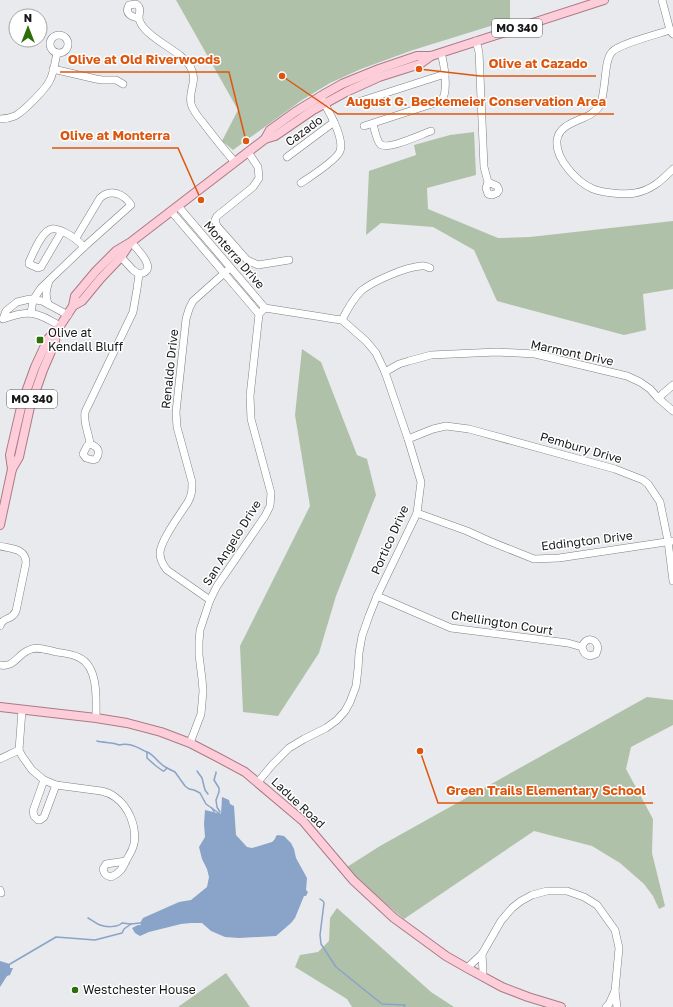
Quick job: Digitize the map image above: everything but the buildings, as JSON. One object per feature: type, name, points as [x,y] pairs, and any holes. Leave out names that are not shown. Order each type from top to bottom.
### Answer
[{"type":"main road","name":"MO 340","points":[[0,525],[12,469],[19,457],[30,408],[43,370],[55,342],[58,329],[73,306],[75,296],[96,271],[116,251],[131,242],[265,139],[275,136],[300,119],[322,100],[420,64],[431,56],[594,2]]},
{"type":"main road","name":"MO 340","points":[[73,306],[82,301],[121,257],[131,242]]},
{"type":"main road","name":"Ladue Road","points":[[0,707],[127,723],[161,732],[205,750],[245,772],[258,782],[303,821],[353,880],[394,918],[446,956],[502,986],[528,997],[561,1007]]},
{"type":"street","points":[[662,0],[672,32],[624,45],[612,52],[608,57],[601,104],[595,112],[568,125],[559,132],[557,148],[562,161],[576,177],[594,189],[605,192],[634,194],[646,190],[661,182],[673,169]]},
{"type":"street","points":[[139,18],[146,30],[166,47],[180,56],[191,68],[194,81],[190,103],[194,112],[235,162]]},
{"type":"street","points":[[476,41],[478,52],[484,167],[488,182]]},
{"type":"street","points":[[0,119],[7,119],[22,111],[49,82],[52,76],[56,53]]},
{"type":"street","points":[[364,126],[438,102],[443,98],[445,74],[444,62],[441,53]]},
{"type":"street","points":[[53,69],[96,79],[116,80],[123,84]]},
{"type":"street","points":[[358,102],[445,74]]},
{"type":"street","points":[[301,183],[335,158],[340,152],[341,145],[339,136],[334,122],[322,100]]},
{"type":"street","name":"Cazado","points":[[287,157],[334,122]]},
{"type":"street","points":[[372,124],[378,142],[383,146],[394,145],[431,131]]},
{"type":"street","points":[[248,152],[258,167],[259,178],[253,187],[217,216],[215,220],[216,226],[247,260],[258,265],[289,260]]},
{"type":"street","points":[[31,312],[33,300],[41,288],[131,205],[115,192],[103,195],[76,238]]},
{"type":"street","name":"Monterra Drive","points":[[175,208],[265,308]]},
{"type":"street","name":"Monterra Drive","points":[[175,208],[224,273],[259,314]]},
{"type":"street","points":[[62,231],[41,267],[38,268],[30,264],[29,262],[47,230],[52,229],[62,231],[76,238],[84,247]]},
{"type":"street","points":[[131,242],[147,264],[145,272],[139,274]]},
{"type":"street","points":[[121,257],[133,270],[139,274]]},
{"type":"street","points":[[259,314],[265,308],[334,320],[342,320],[356,297],[364,289],[387,276],[412,267],[423,265],[430,268]]},
{"type":"street","name":"Renaldo Drive","points":[[210,600],[167,570],[160,560],[160,554],[162,543],[191,497],[192,491],[192,482],[177,427],[176,412],[186,319],[193,301],[230,268]]},
{"type":"street","points":[[90,444],[84,419],[85,412],[133,312],[139,274]]},
{"type":"street","points":[[48,304],[46,292],[50,280]]},
{"type":"street","points":[[1,321],[6,311],[16,302],[23,300],[42,300],[68,315]]},
{"type":"street","points":[[1,321],[16,314],[31,312],[46,318],[58,329]]},
{"type":"street","name":"San Angelo Drive","points":[[190,743],[201,714],[203,691],[199,642],[200,630],[210,600],[270,506],[271,493],[251,418],[250,409],[250,396],[259,314]]},
{"type":"street","name":"Portico Drive","points":[[258,782],[289,748],[326,728],[337,720],[345,711],[356,686],[362,636],[369,616],[417,513],[421,482],[385,372],[376,352],[342,320]]},
{"type":"street","name":"Marmont Drive","points":[[385,372],[399,364],[430,355],[497,352],[534,354],[626,376],[640,382],[650,389],[673,411]]},
{"type":"street","points":[[658,398],[673,385]]},
{"type":"street","name":"Pembury Drive","points":[[408,439],[433,429],[446,426],[457,427],[607,466],[636,476],[648,484],[660,502],[671,541],[673,581]]},
{"type":"street","name":"Eddington Drive","points":[[417,513],[467,531],[534,559],[559,558],[671,541]]},
{"type":"street","points":[[0,546],[21,551],[26,558],[16,611],[14,616],[4,619],[0,626]]},
{"type":"street","name":"Chellington Court","points":[[377,596],[451,628],[582,647]]},
{"type":"street","points":[[0,665],[4,666],[12,664],[23,653],[28,650],[38,648],[73,655],[80,658],[85,661],[94,678],[96,718]]},
{"type":"street","points":[[22,710],[19,750],[32,770],[44,780],[56,785],[101,791],[114,796],[119,800],[128,813],[132,821],[135,835],[133,849],[126,861]]},
{"type":"street","points":[[0,759],[19,750]]},
{"type":"street","points":[[44,780],[33,811],[34,816],[38,820],[44,817],[56,785]]},
{"type":"street","points":[[467,968],[482,954],[501,921],[512,908],[521,901],[532,895],[547,891],[567,892],[584,897],[597,905],[615,930],[619,948],[615,991],[618,1007]]},
{"type":"street","points":[[482,954],[482,976]]},
{"type":"street","points":[[606,1007],[615,991]]},
{"type":"green space","points":[[176,0],[510,0],[510,20],[413,50],[361,69],[330,83],[302,100],[233,150],[222,141],[238,110]]},
{"type":"green space","points":[[474,132],[476,175],[427,188],[428,209],[498,238],[530,237],[673,221],[673,289],[643,294],[646,330],[624,335],[497,301],[474,250],[433,227],[381,223],[366,235],[369,171],[416,155],[414,145],[450,135]]},
{"type":"green space","points":[[302,349],[321,362],[357,455],[367,459],[376,495],[336,596],[319,653],[278,716],[243,712],[240,646],[310,506],[295,415]]},
{"type":"green space","points":[[647,697],[673,700],[673,725],[631,747],[626,769],[653,819],[652,853],[665,906],[659,909],[653,896],[644,884],[620,863],[592,846],[534,831],[404,919],[365,886],[347,867],[380,846]]},
{"type":"green space","points":[[337,908],[431,992],[454,1007],[352,1007],[347,999],[295,967],[300,955],[318,952],[329,941],[330,918]]},
{"type":"green space","points":[[226,973],[250,1007],[178,1007]]},
{"type":"water","points":[[222,797],[229,800],[230,804],[234,806],[236,835],[247,847],[252,848],[272,842],[278,835],[284,836],[291,843],[296,858],[307,878],[306,890],[308,892],[306,896],[304,896],[295,918],[276,936],[239,938],[225,937],[211,931],[202,923],[181,924],[149,932],[140,936],[135,933],[132,928],[141,925],[140,923],[143,918],[179,902],[191,900],[207,887],[209,877],[199,847],[205,837],[205,810],[221,814]]},
{"type":"water","points":[[0,961],[10,964],[10,968],[13,968],[10,975],[7,976],[0,987]]},
{"type":"waterway","points":[[97,741],[119,745],[130,745],[147,752],[147,758],[156,766],[163,771],[167,768],[175,772],[185,786],[200,793],[206,804],[220,814]]},
{"type":"waterway","points":[[147,752],[167,768]]},
{"type":"waterway","points":[[197,771],[202,778],[205,790],[208,794]]},
{"type":"waterway","points":[[216,772],[214,780],[219,788],[216,800],[217,807],[220,812]]},
{"type":"waterway","points":[[212,808],[214,812]]},
{"type":"waterway","points":[[320,899],[324,903],[320,935],[321,944],[336,967],[382,1004],[405,1005],[404,1007]]},
{"type":"waterway","points":[[88,918],[98,924],[111,927],[122,923],[131,924]]},
{"type":"waterway","points":[[10,964],[56,937],[95,940],[122,933],[124,929],[131,924],[140,923]]},
{"type":"place","name":"Olive at Cazado","points":[[419,69]]},
{"type":"place","name":"August G. Beckemeier Conservation Area","points":[[282,76]]},
{"type":"place","name":"Olive at Old Riverwoods","points":[[246,141]]},
{"type":"place","name":"Olive at Monterra","points":[[201,200]]},
{"type":"place","name":"Olive at Kendall Bluff","points":[[40,340]]},
{"type":"place","name":"Green Trails Elementary School","points":[[420,751]]},
{"type":"place","name":"Westchester House","points":[[75,990]]}]
